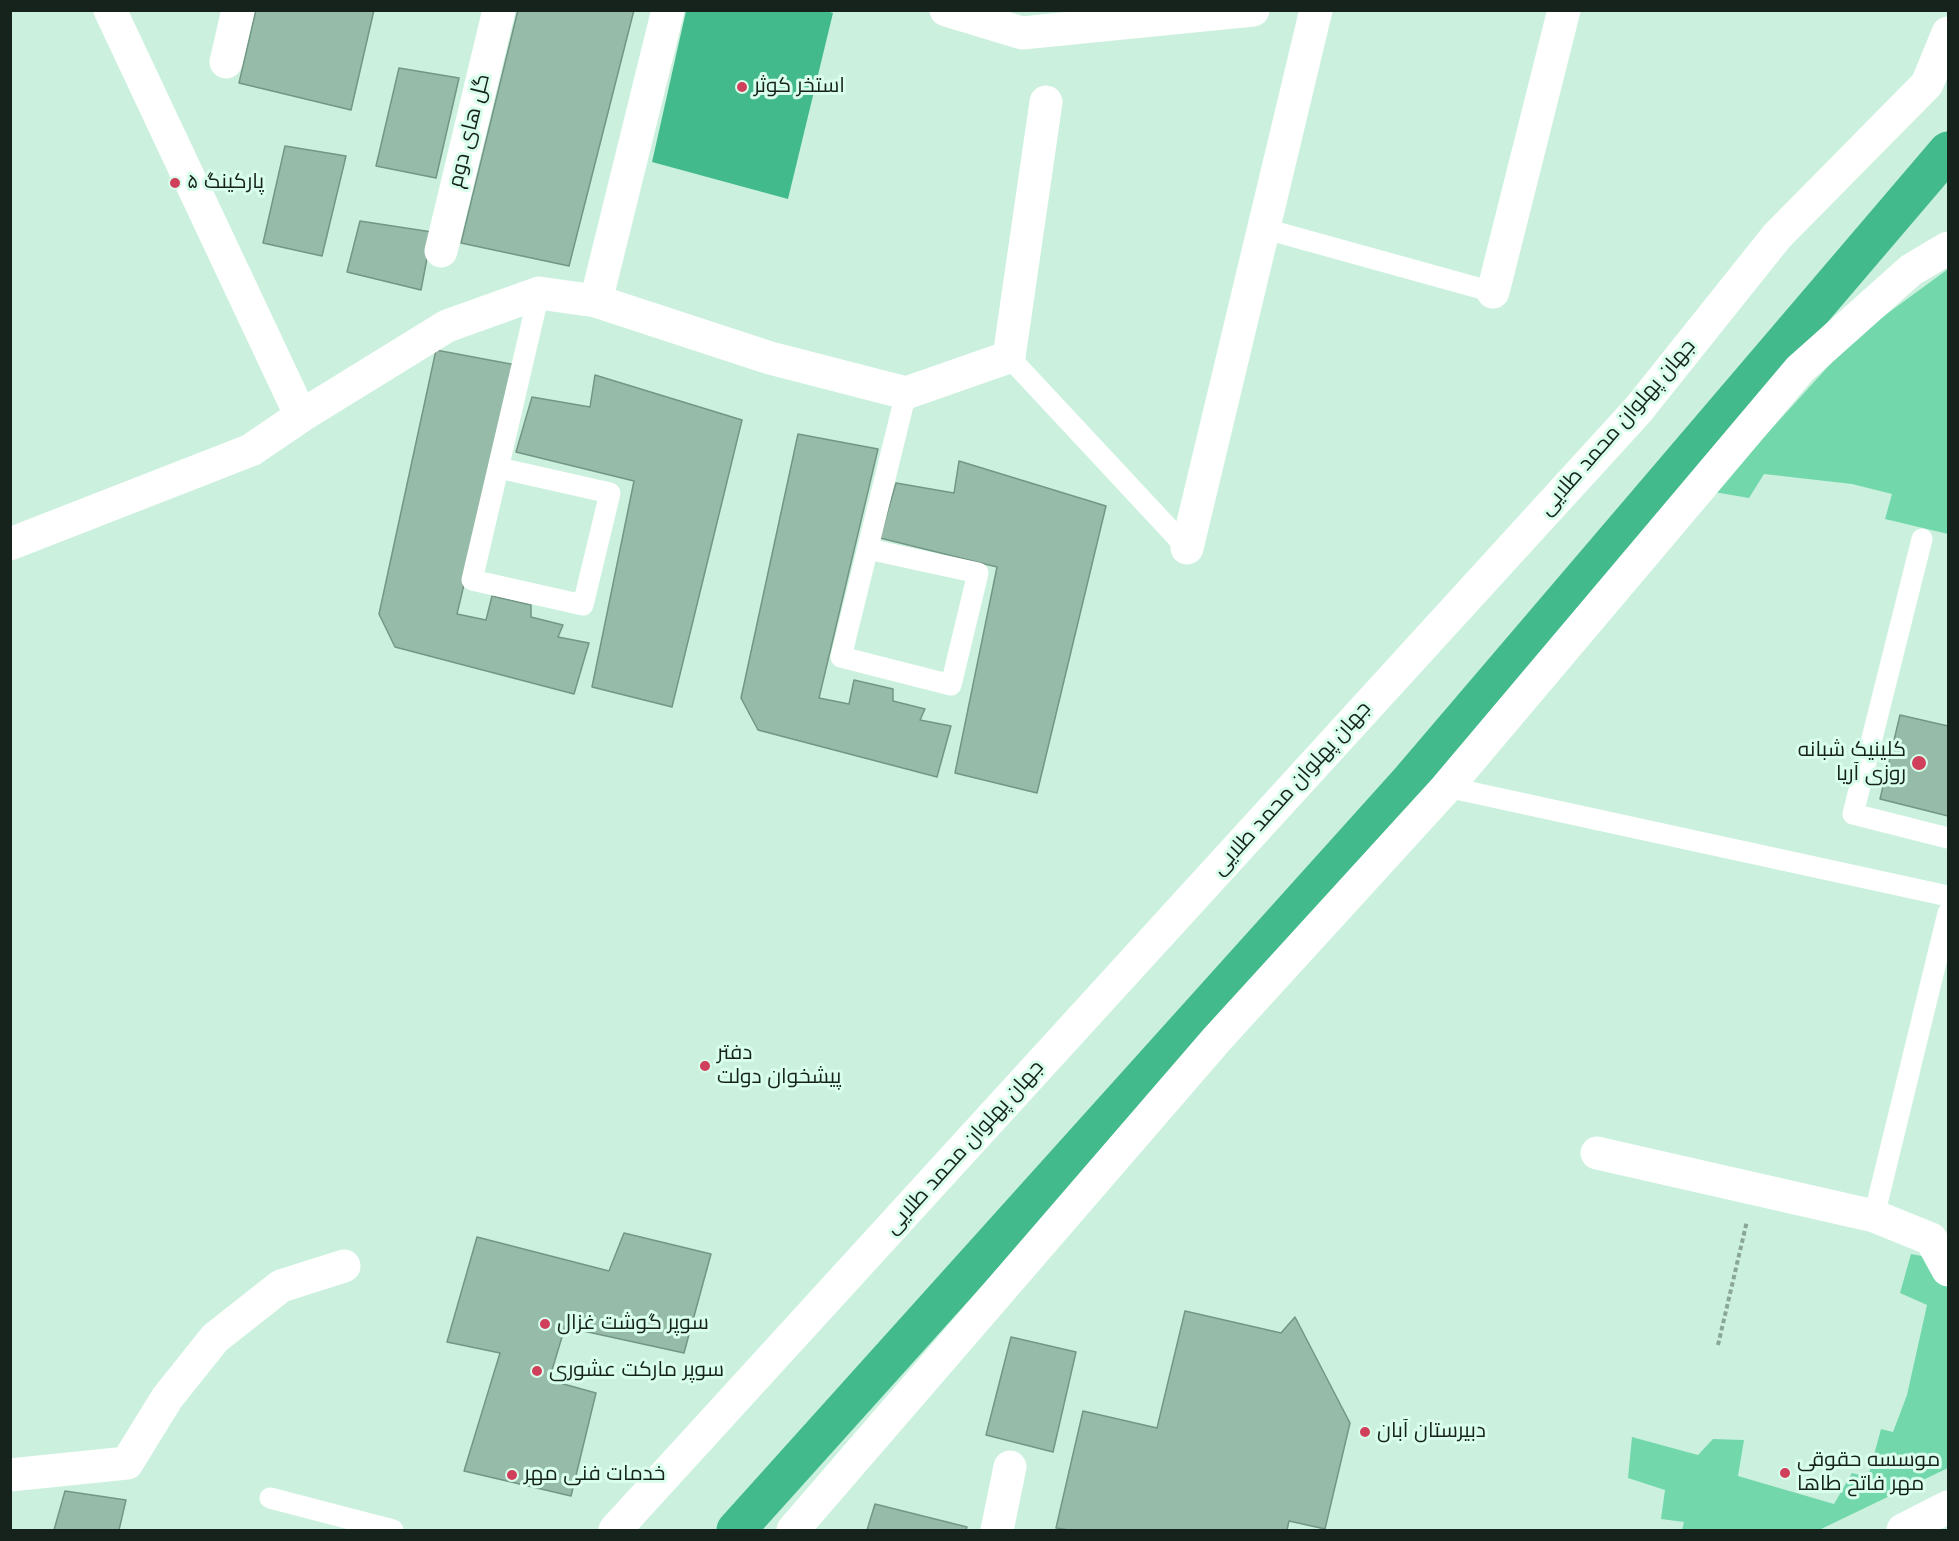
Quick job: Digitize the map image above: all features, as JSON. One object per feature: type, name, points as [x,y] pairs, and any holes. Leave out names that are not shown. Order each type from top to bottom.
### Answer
[{"type":"street","points":[[110,10],[301,416]]},
{"type":"street","points":[[226,62],[238,10]]},
{"type":"street","name":"گل های دوم","points":[[441,251],[499,10]]},
{"type":"street","points":[[596,301],[668,10]]},
{"type":"street","points":[[946,10],[1020,22],[1253,10]]},
{"type":"street","points":[[1187,548],[1316,10]]},
{"type":"street","points":[[1493,292],[1564,10]]},
{"type":"street","name":"جهان پهلوان محمد طلایی","points":[[615,1530],[1638,410],[1777,236],[1927,84],[1948,33]]},
{"type":"street","points":[[10,544],[251,450],[301,416],[447,326],[539,293],[596,301],[770,358],[906,393],[1008,357],[1046,102]]},
{"type":"street","points":[[793,1530],[1217,1039],[1447,787],[1800,369],[1911,270],[1948,248]]},
{"type":"street","points":[[1597,1153],[1874,1216],[1931,1239],[1948,1270]]},
{"type":"street","points":[[10,1475],[127,1463],[166,1398],[215,1338],[281,1286],[344,1266]]},
{"type":"street","points":[[997,1530],[1010,1467]]},
{"type":"street","points":[[1903,1530],[1948,1507]]},
{"type":"lane","points":[[1262,228],[1493,292]]},
{"type":"lane","points":[[499,468],[610,494],[583,605],[472,580],[539,293]]},
{"type":"lane","points":[[1008,357],[1187,548]]},
{"type":"lane","points":[[868,549],[978,573],[951,685],[841,657],[906,393]]},
{"type":"lane","points":[[1922,539],[1853,814],[1948,838]]},
{"type":"lane","points":[[1447,787],[1948,896]]},
{"type":"lane","points":[[1874,1216],[1948,914]]},
{"type":"lane","points":[[270,1498],[393,1530]]},
{"type":"path","points":[[1718,1345],[1756,1189]]},
{"type":"shaded area","name":"استخر کوثر","points":[[823,10],[833,13],[788,199],[652,162],[686,11]]},
{"type":"shaded area","points":[[1948,269],[1948,534],[1885,519],[1892,494],[1852,484],[1764,474],[1749,498],[1714,492],[1854,338]]},
{"type":"shaded area","points":[[1911,1254],[1933,1258],[1948,1287],[1948,1468],[1819,1530],[1682,1530],[1684,1522],[1661,1519],[1665,1490],[1628,1478],[1632,1437],[1698,1455],[1713,1439],[1744,1440],[1738,1476],[1834,1504],[1852,1473],[1868,1477],[1881,1429],[1893,1432],[1907,1395],[1927,1305],[1900,1293]]},
{"type":"building","points":[[256,10],[374,10],[351,110],[239,83]]},
{"type":"building","points":[[518,10],[634,10],[569,266],[461,243]]},
{"type":"building","points":[[399,68],[459,78],[436,178],[376,166]]},
{"type":"building","points":[[285,146],[346,156],[322,256],[263,243]]},
{"type":"building","points":[[360,221],[432,232],[421,290],[347,272]]},
{"type":"building","points":[[436,350],[516,365],[457,614],[486,620],[492,596],[531,605],[531,617],[563,625],[558,637],[589,643],[574,694],[395,647],[379,614]]},
{"type":"building","points":[[595,375],[742,420],[672,707],[592,687],[634,481],[516,452],[532,397],[590,407]]},
{"type":"building","points":[[798,434],[878,449],[819,698],[849,704],[854,680],[893,689],[893,701],[925,709],[920,720],[951,726],[937,777],[758,730],[741,698]]},
{"type":"building","points":[[959,461],[1106,506],[1037,793],[955,773],[997,567],[880,538],[896,483],[954,493]]},
{"type":"building","name":"کلینیک شبانه روزی آریا","points":[[1900,715],[1948,726],[1948,816],[1880,799]]},
{"type":"building","points":[[624,1233],[711,1254],[684,1353],[565,1327],[549,1380],[596,1393],[571,1496],[464,1471],[500,1353],[447,1342],[477,1237],[609,1271]]},
{"type":"building","points":[[1185,1311],[1281,1333],[1295,1317],[1350,1423],[1325,1529],[1289,1521],[1287,1530],[1069,1530],[1056,1528],[1083,1411],[1157,1428]]},
{"type":"building","points":[[1011,1337],[1076,1352],[1053,1452],[986,1435]]},
{"type":"building","points":[[65,1491],[126,1500],[119,1530],[54,1530]]},
{"type":"building","points":[[875,1504],[967,1527],[966,1530],[867,1530]]},
{"type":"waterway","points":[[736,1530],[1411,780],[1948,151]]},
{"type":"place","name":"استخر کوثر","points":[[742,87]]},
{"type":"place","name":"پارکینگ ۵","points":[[175,183]]},
{"type":"place","name":"کلینیک شبانه روزی آریا","points":[[1919,763]]},
{"type":"place","name":"دفتر پیشخوان دولت","points":[[705,1066]]},
{"type":"place","name":"سوپر گوشت غزال","points":[[545,1324]]},
{"type":"place","name":"سوپر مارکت عشوری","points":[[537,1371]]},
{"type":"place","name":"دبیرستان آبان","points":[[1365,1432]]},
{"type":"place","name":"موسسه حقوقی مهر فاتح طاها","points":[[1785,1473]]},
{"type":"place","name":"خدمات فنی مهر","points":[[512,1475]]}]
